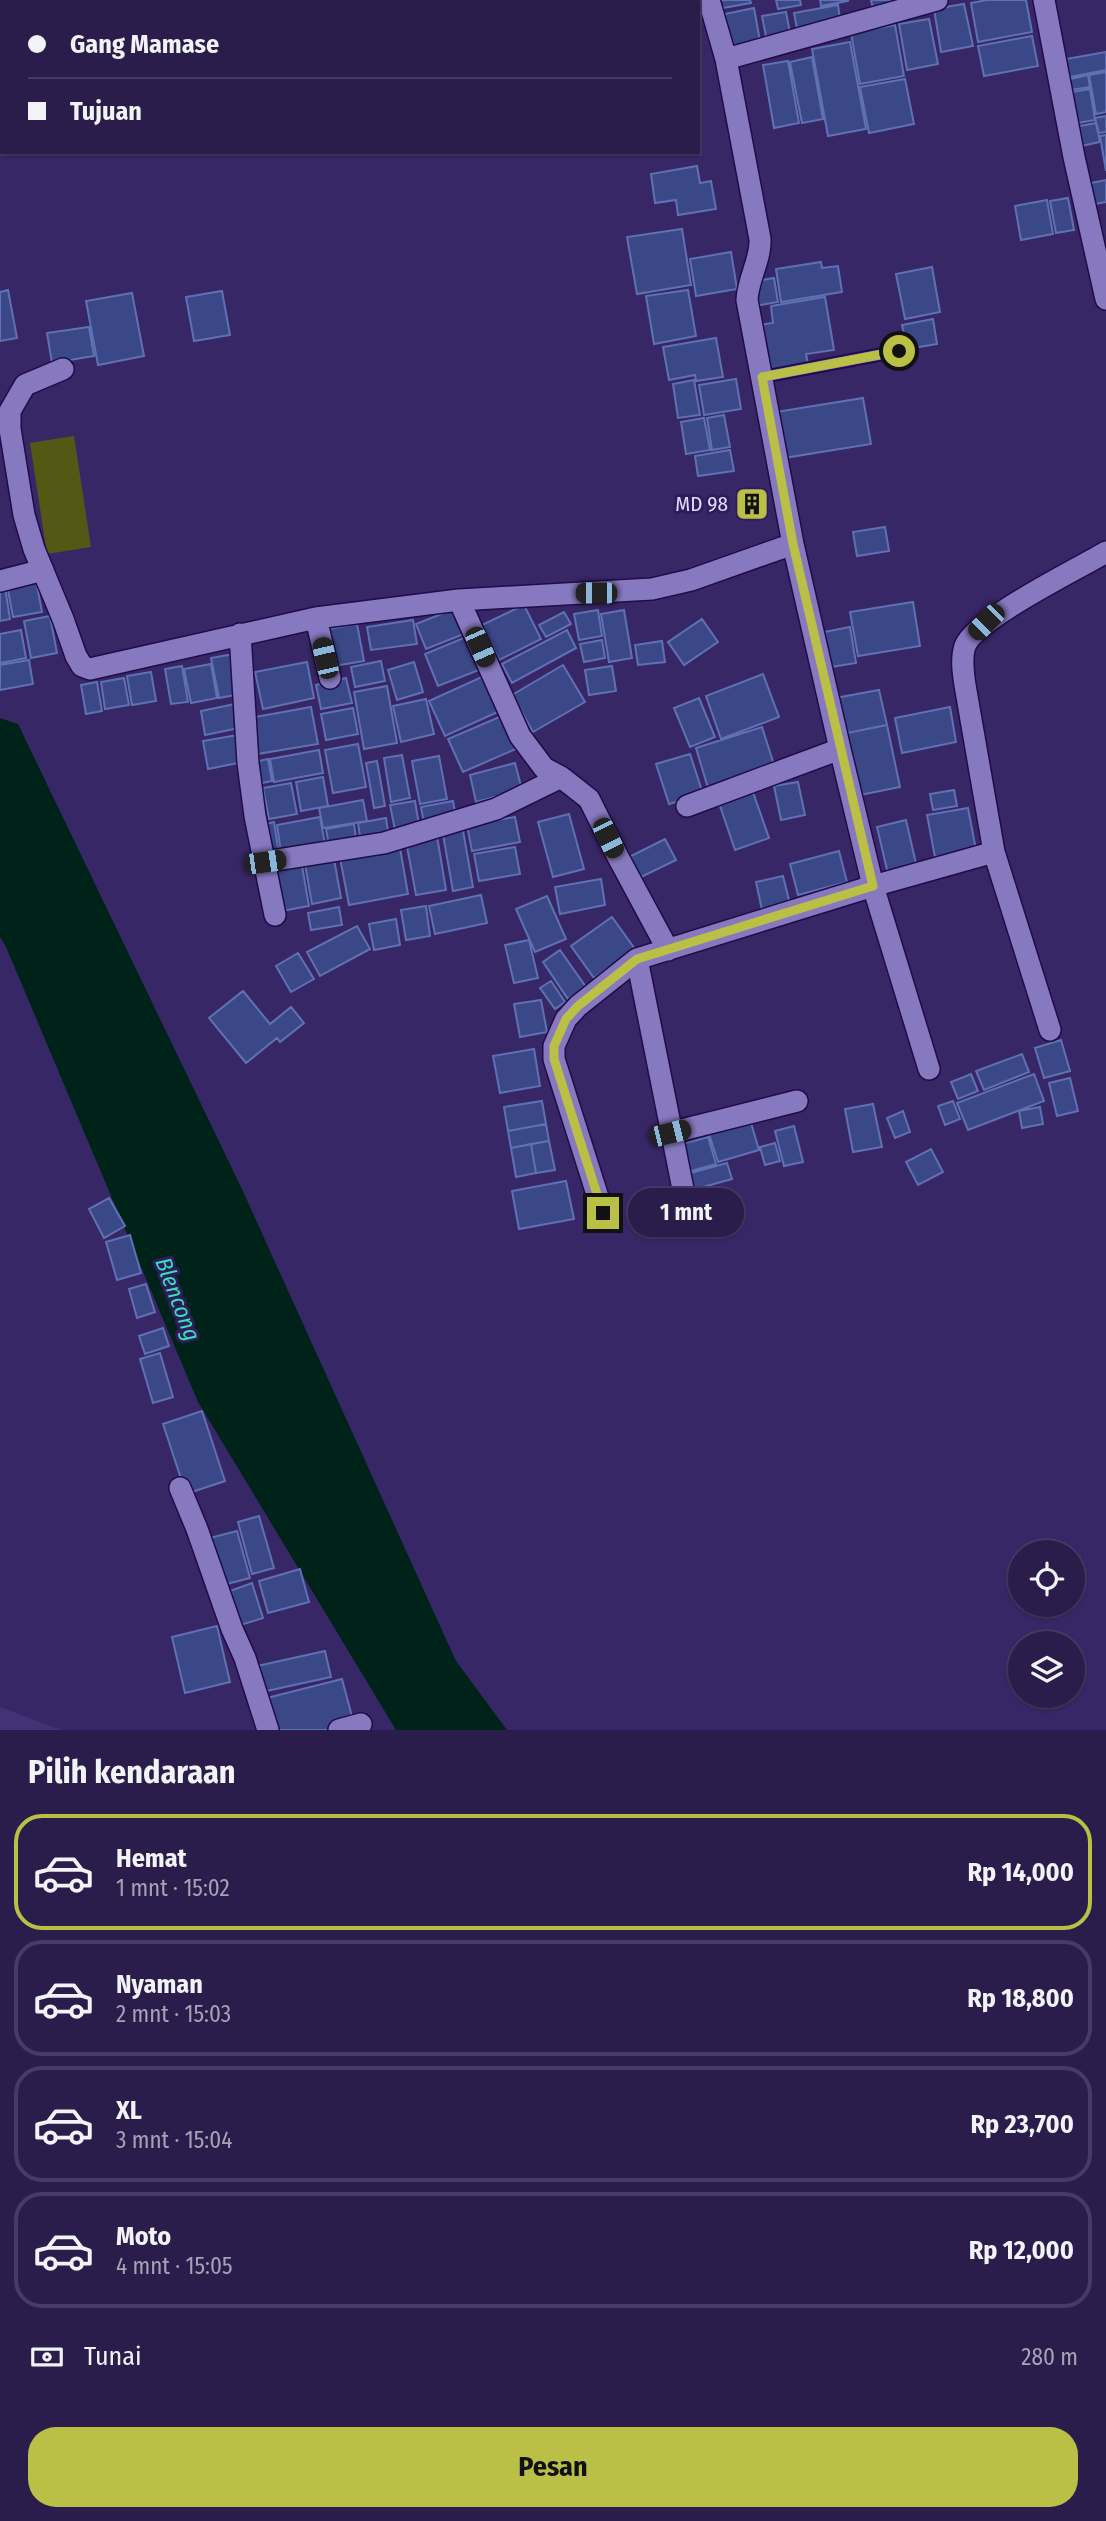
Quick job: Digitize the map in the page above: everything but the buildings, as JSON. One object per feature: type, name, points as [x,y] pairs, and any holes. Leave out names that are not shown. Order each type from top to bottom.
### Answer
[{"type":"street","points":[[709,0],[726,60],[760,239],[760,251],[751,273],[747,300],[793,544],[873,886],[929,1069]]},
{"type":"street","points":[[726,60],[937,0]]},
{"type":"street","points":[[1044,0],[1074,157],[1106,299]]},
{"type":"street","points":[[63,369],[25,385],[10,411],[10,429],[24,515],[76,656],[82,666],[90,669],[316,618],[459,600],[652,589],[691,580],[793,544]]},
{"type":"street","points":[[1050,1030],[994,852],[965,684],[965,646],[986,622],[1106,552]]},
{"type":"street","points":[[0,581],[43,570]]},
{"type":"street","points":[[459,600],[520,736],[544,768],[561,777],[589,799],[668,950]]},
{"type":"street","points":[[316,618],[330,678]]},
{"type":"street","points":[[240,634],[248,763],[275,915]]},
{"type":"street","points":[[687,806],[840,749]]},
{"type":"street","points":[[264,862],[384,843],[496,809],[561,777]]},
{"type":"street","points":[[603,1213],[554,1059],[554,1046],[566,1019],[578,1006],[637,959],[873,886],[994,852]]},
{"type":"street","points":[[637,959],[684,1194]]},
{"type":"street","points":[[670,1133],[797,1101]]},
{"type":"street","points":[[180,1488],[232,1629],[246,1658],[268,1730]]},
{"type":"street","points":[[339,1730],[361,1724]]},
{"type":"lane","points":[[762,377],[899,351]]},
{"type":"shaded area","points":[[74,436],[91,547],[47,554],[30,443]]},
{"type":"shaded area","points":[[0,1707],[61,1730],[0,1730]]},
{"type":"water","name":"Blencong","points":[[0,718],[18,724],[241,1187],[456,1661],[507,1730],[396,1730],[198,1402],[0,937]]},
{"type":"place","name":"MD 98","points":[[752,504]]},
{"type":"route","points":[[603,1213],[554,1059],[554,1046],[566,1019],[578,1006],[637,959],[873,886],[793,544],[762,377],[899,351]]}]
